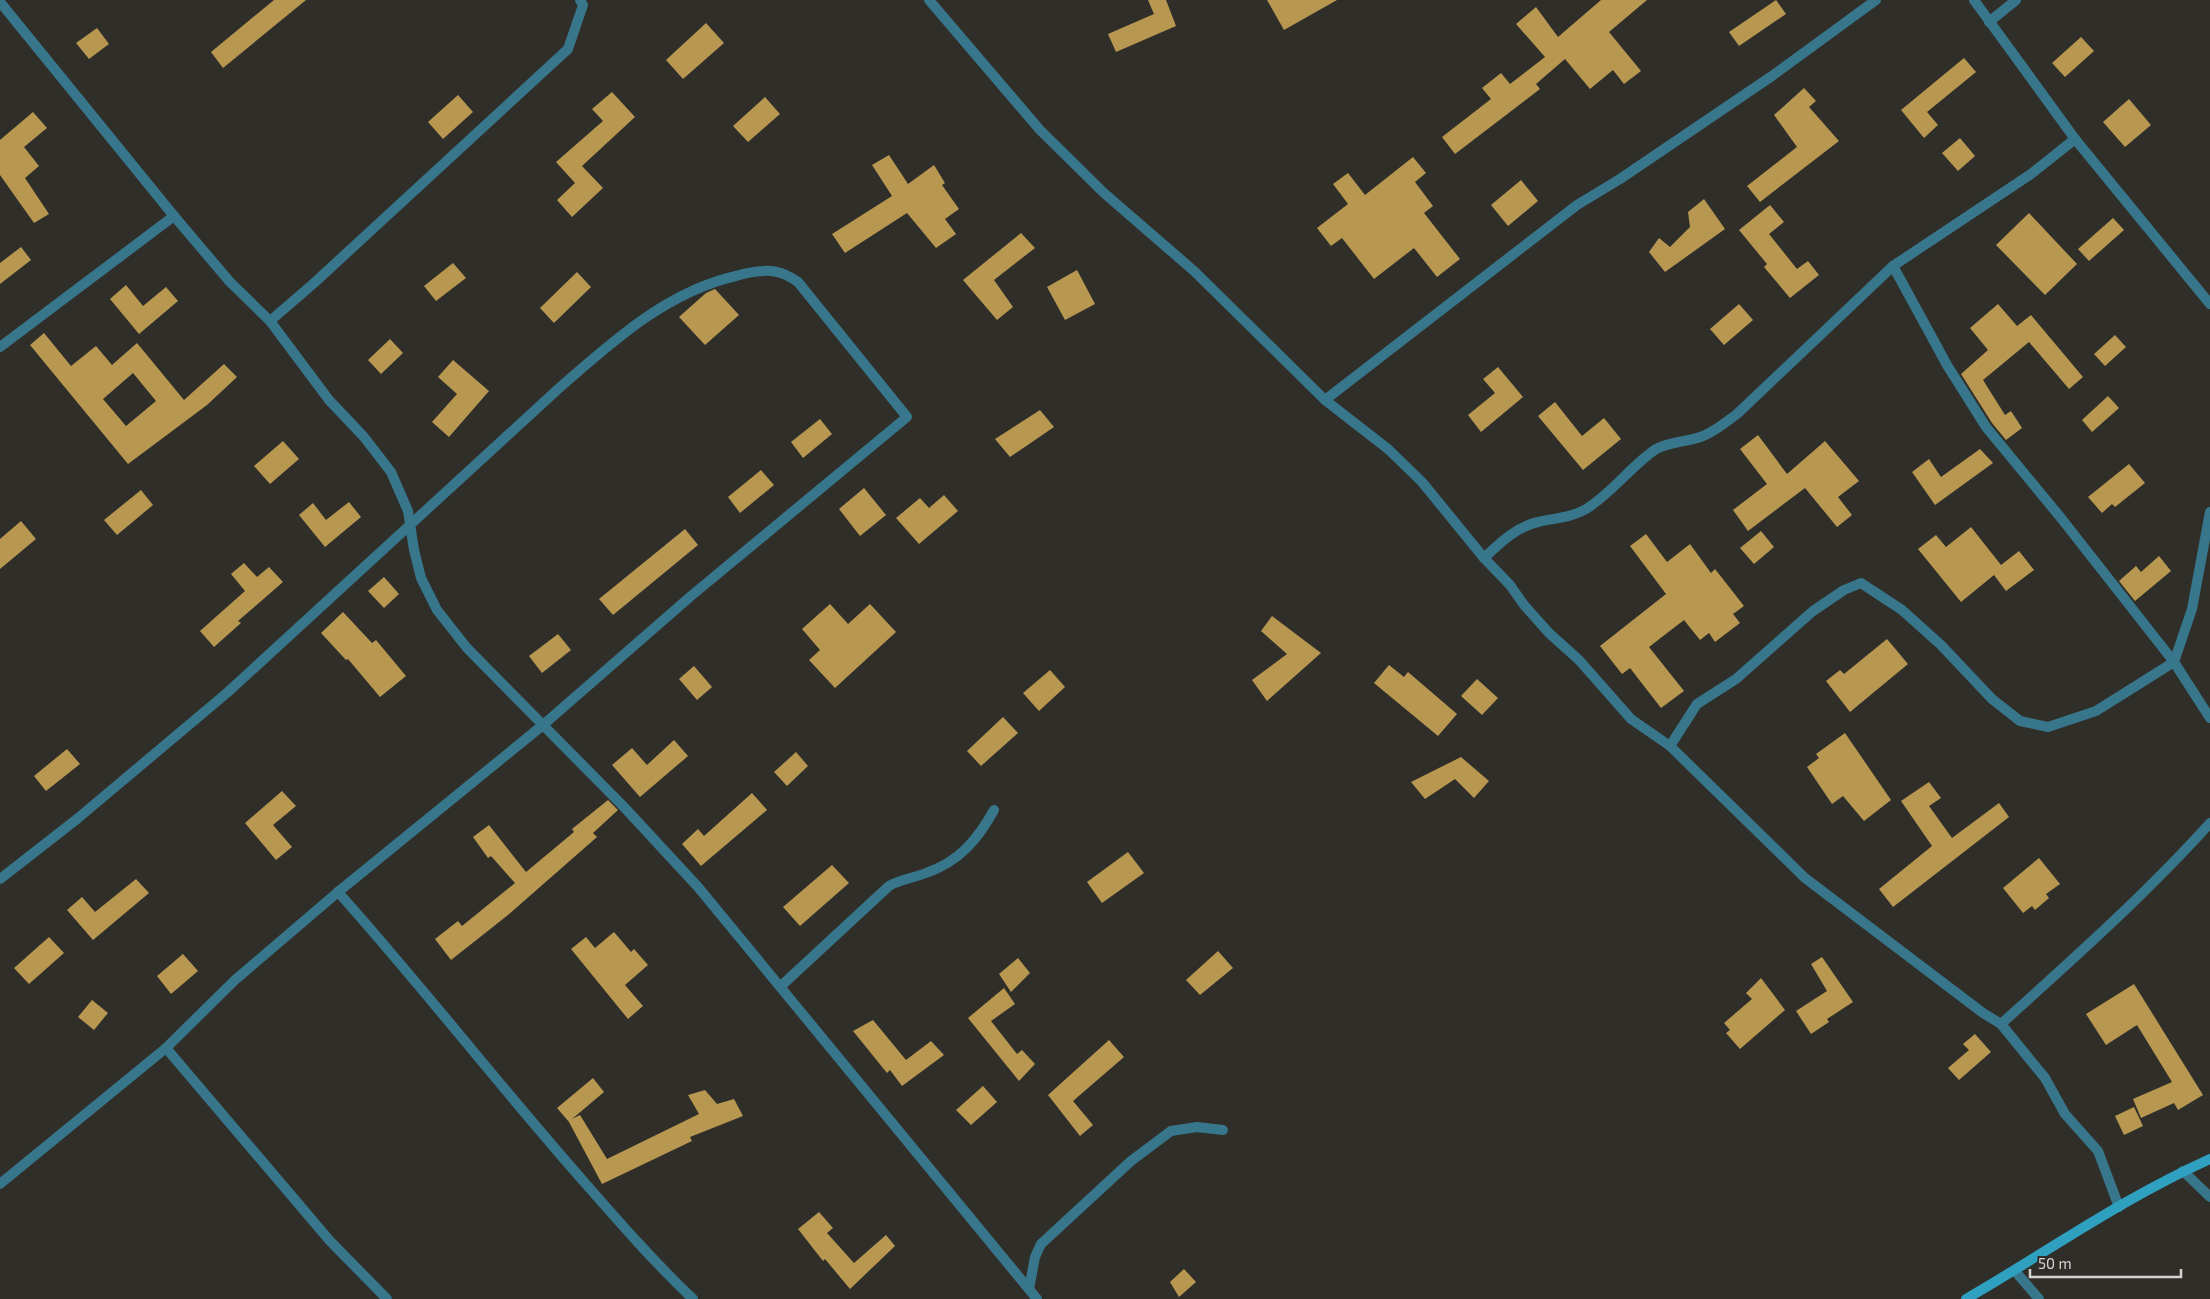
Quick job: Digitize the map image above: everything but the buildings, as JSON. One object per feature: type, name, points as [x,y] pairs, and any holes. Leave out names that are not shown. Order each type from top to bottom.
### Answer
[{"type":"street","points":[[270,321],[313,284],[568,49],[583,5],[580,0]]},
{"type":"street","points":[[929,0],[1040,130],[1104,193],[1194,271],[1325,400],[1388,448],[1422,482],[1484,558],[1510,585],[1524,605],[1579,660],[1631,718],[1670,746],[1804,878],[1983,1013],[2001,1024],[2045,1078],[2065,1114],[2098,1151],[2119,1207]]},
{"type":"street","points":[[1325,400],[1577,205],[1620,179],[1772,76],[1876,0]]},
{"type":"street","points":[[1974,0],[2075,139],[2210,304]]},
{"type":"street","points":[[1989,22],[2016,0]]},
{"type":"street","points":[[0,2],[174,216],[230,282],[270,321],[329,400],[364,437],[391,472],[403,494],[408,511],[409,526],[421,578],[437,610],[467,648],[698,887],[1037,1299]]},
{"type":"street","points":[[1484,558],[1520,528],[1537,522],[1557,520],[1586,509],[1656,449],[1715,430],[1737,414],[1893,266],[2031,174],[2075,139]]},
{"type":"street","points":[[0,347],[174,216]]},
{"type":"street","points":[[1893,266],[1947,365],[1986,427],[2061,518],[2174,662],[2210,718]]},
{"type":"street","points":[[0,879],[78,819],[228,692],[557,390],[634,326],[662,307],[698,288],[725,278],[755,271],[778,272],[798,282],[907,417],[691,596],[543,725],[338,892],[235,980],[166,1048],[0,1184]]},
{"type":"street","points":[[1670,746],[1697,704],[1736,679],[1813,611],[1844,590],[1861,583],[1902,610],[1941,645],[1992,699],[2020,721],[2048,727],[2096,710],[2174,662],[2192,609],[2210,512]]},
{"type":"street","points":[[781,986],[889,886],[896,882],[928,873],[950,862],[969,847],[980,835],[994,810]]},
{"type":"street","points":[[2001,1024],[2111,926],[2179,858],[2210,823]]},
{"type":"street","points":[[338,892],[394,954],[556,1150],[661,1269],[694,1299]]},
{"type":"street","points":[[166,1048],[330,1241],[387,1299]]},
{"type":"street","points":[[1028,1289],[1035,1257],[1041,1244],[1131,1161],[1171,1132],[1197,1126],[1223,1130]]},
{"type":"street","points":[[1966,1299],[2119,1207],[2210,1158]]},
{"type":"street","points":[[2183,1171],[2210,1197]]},
{"type":"street","points":[[2015,1271],[2039,1299]]}]
